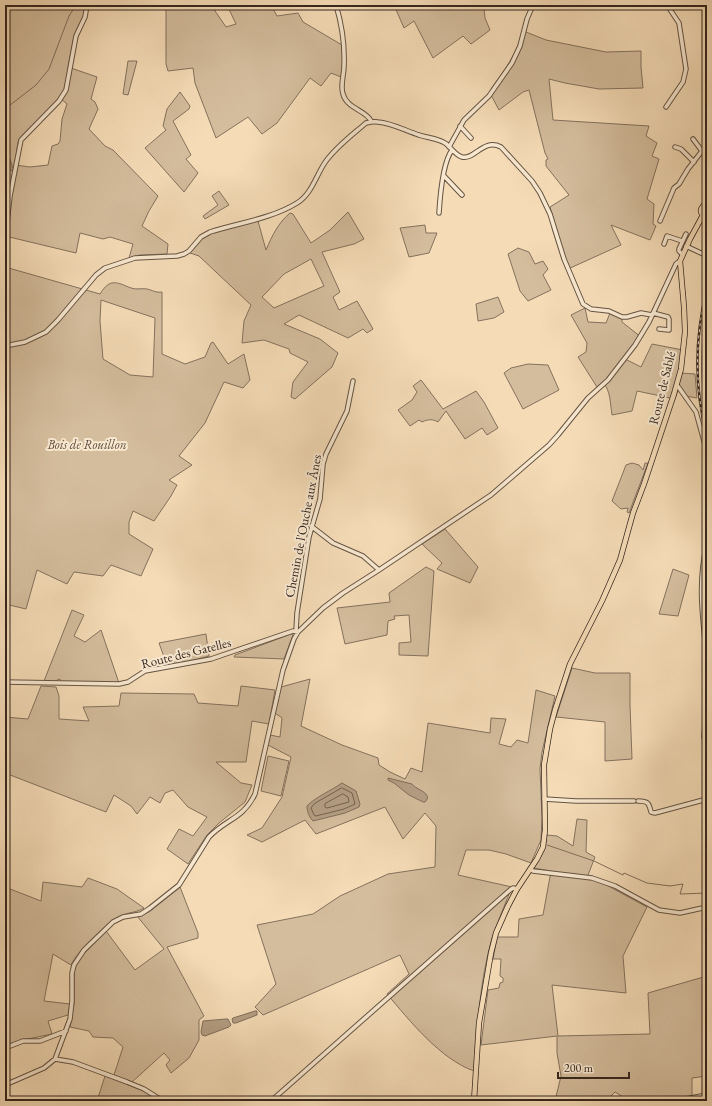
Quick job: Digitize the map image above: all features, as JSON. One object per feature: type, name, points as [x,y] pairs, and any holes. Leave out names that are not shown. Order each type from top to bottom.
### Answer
[{"type":"main road","name":"Route de Sablé","points":[[474,1101],[479,1023],[491,953],[496,933],[517,889],[541,853],[545,839],[545,757],[550,729],[562,686],[570,664],[602,602],[626,543],[631,520],[677,384],[682,357],[685,324],[680,261],[686,246],[705,215],[701,209],[703,206],[707,205]]},
{"type":"street","points":[[5,240],[10,196],[21,140],[59,101],[66,90],[76,36],[85,17],[87,5]]},
{"type":"street","points":[[336,5],[340,18],[344,46],[343,96],[348,103],[367,116],[371,121]]},
{"type":"street","points":[[439,213],[440,196],[444,176],[451,148],[460,126],[488,96],[512,63],[520,46],[527,19],[534,5]]},
{"type":"street","points":[[666,107],[682,82],[686,69],[679,23],[667,5]]},
{"type":"street","points":[[5,346],[25,342],[46,332],[105,268],[135,258],[177,256],[184,254],[190,251],[201,237],[210,232],[277,213],[297,203],[308,193],[325,163],[335,150],[366,123],[371,121],[384,122],[433,138],[446,144],[459,156],[466,157],[486,145],[497,145],[504,150],[532,181],[540,194],[550,214],[564,259],[587,308],[609,311],[622,317],[641,314],[653,314],[668,317],[670,319],[669,330],[659,328]]},
{"type":"street","points":[[460,126],[471,138]]},
{"type":"street","points":[[693,139],[707,155]]},
{"type":"street","points":[[675,147],[681,149],[694,162]]},
{"type":"street","points":[[660,221],[673,189],[679,184],[702,151]]},
{"type":"street","points":[[444,176],[462,195]]},
{"type":"street","points":[[682,254],[678,250],[686,234]]},
{"type":"street","points":[[664,244],[668,236],[682,241]]},
{"type":"street","points":[[686,246],[703,254]]},
{"type":"street","points":[[5,1085],[44,1068],[55,1059],[70,1019],[72,1002],[72,972],[77,959],[84,950],[113,922],[123,916],[141,914],[179,885],[215,831],[239,815],[251,802],[255,794],[283,670],[297,632],[334,600],[359,582],[491,495],[537,456],[558,435],[581,406],[608,380],[625,359],[641,337],[676,264],[680,261]]},
{"type":"street","name":"Chemin de l'Ouche aux Ânes","points":[[297,632],[299,599],[312,526],[319,506],[323,464],[326,454],[347,411],[353,381]]},
{"type":"street","points":[[677,384],[696,412],[707,452]]},
{"type":"street","points":[[312,526],[333,543],[363,556],[379,570]]},
{"type":"street","points":[[707,544],[702,572],[701,600],[707,659]]},
{"type":"street","name":"Route des Gatelles","points":[[5,682],[119,684],[128,682],[146,671],[211,658],[293,631],[297,632]]},
{"type":"street","points":[[707,701],[704,736],[707,756]]},
{"type":"street","points":[[544,799],[576,801],[646,801],[652,812],[655,813],[707,799]]},
{"type":"street","points":[[530,869],[592,878],[614,886],[659,910],[680,913],[707,907]]},
{"type":"street","points":[[271,1101],[510,890],[513,888],[517,889]]},
{"type":"street","points":[[5,1048],[23,1041],[40,1041],[66,1031]]},
{"type":"street","points":[[55,1059],[73,1062],[127,1082],[144,1089],[163,1101]]},
{"type":"street","points":[[680,1100],[707,1095]]},
{"type":"green space","points":[[5,5],[86,5],[85,14],[73,41],[68,67],[97,77],[91,99],[95,102],[98,109],[89,129],[105,146],[113,150],[158,196],[142,226],[168,244],[167,254],[140,255],[129,258],[133,244],[110,237],[103,239],[80,233],[76,253],[5,236]],"holes":[[[60,98],[67,104],[62,119],[60,141],[58,144],[52,146],[48,165],[30,167],[15,165],[18,142],[24,134]]]},
{"type":"green space","points":[[133,5],[211,5],[226,27],[236,24],[227,5],[271,5],[277,16],[298,13],[303,22],[342,45],[343,64],[341,77],[331,73],[321,86],[310,78],[277,123],[262,134],[248,117],[216,138],[195,83],[193,68],[168,71],[166,64],[166,8],[134,9]]},
{"type":"green space","points":[[394,5],[488,5],[484,8],[485,18],[490,30],[471,44],[463,36],[433,58],[414,21],[404,28]]},
{"type":"green space","points":[[522,32],[526,32],[546,40],[606,52],[641,51],[643,88],[599,89],[549,79],[553,120],[649,126],[646,136],[657,143],[652,156],[659,159],[647,199],[654,204],[653,224],[656,226],[650,240],[611,225],[621,245],[568,269],[562,259],[552,228],[555,224],[550,207],[569,195],[546,166],[546,160],[548,159],[545,153],[529,90],[523,92],[499,110],[491,95],[494,90],[491,89],[517,48]]},
{"type":"green space","points":[[128,61],[137,61],[128,95],[123,94]]},
{"type":"green space","points":[[180,92],[190,106],[189,109],[173,121],[191,155],[186,159],[198,173],[184,192],[145,148],[166,130],[163,126],[167,109]]},
{"type":"green space","points":[[219,191],[229,205],[205,219],[203,216],[218,205],[212,196]]},
{"type":"green space","points":[[348,212],[364,239],[354,244],[322,252],[340,292],[333,297],[339,310],[357,301],[373,329],[367,333],[363,329],[348,338],[299,315],[284,324],[320,339],[338,353],[332,367],[295,399],[291,397],[293,382],[308,362],[290,353],[289,349],[264,340],[242,343],[244,321],[251,305],[199,256],[190,253],[204,236],[258,221],[266,250],[279,225],[290,213],[293,214],[311,243],[330,230]],"holes":[[[311,259],[324,286],[274,308],[262,297],[284,274]]]},
{"type":"green space","points":[[425,225],[426,233],[437,233],[429,253],[409,257],[400,228]]},
{"type":"green space","points":[[518,248],[529,252],[535,264],[543,261],[548,269],[543,275],[551,290],[528,301],[520,291],[508,254]]},
{"type":"green space","name":"Bois de Rouillon","points":[[5,267],[100,294],[110,283],[121,284],[133,289],[147,289],[162,292],[162,354],[185,364],[205,357],[211,343],[213,342],[228,364],[244,354],[250,380],[243,388],[224,382],[205,423],[179,456],[192,465],[169,480],[177,485],[154,521],[133,511],[129,522],[129,534],[153,549],[141,576],[111,565],[103,576],[74,572],[67,584],[37,570],[26,609],[5,604]],"holes":[[[101,300],[155,318],[153,377],[130,375],[103,359],[100,321]]]},
{"type":"green space","points":[[498,297],[504,312],[494,318],[478,321],[476,304]]},
{"type":"green space","points":[[707,306],[707,403],[704,403],[702,354],[703,330]]},
{"type":"green space","points":[[585,308],[588,322],[606,323],[610,313],[622,318],[622,322],[641,337],[625,359],[641,367],[652,344],[683,350],[681,373],[695,374],[697,398],[685,396],[680,390],[678,390],[675,399],[637,391],[632,411],[612,415],[610,398],[606,386],[603,382],[597,387],[578,357],[586,352],[587,343],[571,315]]},
{"type":"green space","points":[[528,364],[548,365],[559,390],[523,409],[504,373],[511,368]]},
{"type":"green space","points":[[421,380],[443,409],[476,391],[484,402],[498,428],[487,435],[482,428],[465,439],[446,411],[438,422],[434,420],[426,420],[422,422],[419,420],[410,426],[398,410],[412,400],[417,392],[413,386]]},
{"type":"green space","points":[[632,463],[639,465],[643,470],[645,463],[648,463],[629,513],[627,512],[628,508],[621,509],[612,501],[626,465]]},
{"type":"green space","points":[[445,529],[478,567],[470,583],[437,569],[442,563],[422,544]]},
{"type":"green space","points":[[426,567],[434,571],[428,656],[399,655],[399,643],[411,642],[409,615],[394,616],[395,619],[388,621],[387,635],[345,644],[337,608],[390,602],[389,593]]},
{"type":"green space","points":[[673,569],[689,575],[678,616],[659,614]]},
{"type":"green space","points":[[72,610],[84,615],[74,636],[85,642],[101,630],[119,683],[59,682],[61,680],[58,679],[57,682],[44,681]]},
{"type":"green space","points":[[206,634],[209,656],[179,664],[167,665],[159,643]]},
{"type":"green space","points":[[291,634],[293,635],[284,659],[234,657],[235,655]]},
{"type":"green space","points":[[572,668],[595,673],[630,673],[632,759],[605,761],[605,722],[556,717]]},
{"type":"green space","points":[[310,679],[301,726],[342,745],[378,758],[379,765],[405,779],[411,768],[422,772],[428,723],[490,733],[491,718],[506,719],[499,744],[511,747],[517,740],[528,743],[536,690],[555,696],[542,752],[540,769],[542,817],[541,840],[531,863],[506,854],[489,850],[466,850],[458,875],[512,887],[492,938],[488,954],[480,1004],[474,1071],[449,1058],[426,1038],[387,994],[409,974],[400,955],[263,1015],[255,1007],[276,984],[257,925],[313,914],[340,896],[388,874],[435,867],[436,826],[425,813],[403,839],[385,807],[316,834],[305,820],[262,842],[247,835],[262,828],[282,797],[291,757],[268,745],[270,735],[280,737],[282,718],[275,713],[281,687]]},
{"type":"green space","points":[[41,686],[56,687],[59,696],[59,719],[89,721],[83,707],[119,706],[121,693],[194,694],[198,703],[238,706],[241,686],[275,690],[269,724],[252,721],[246,762],[216,762],[241,783],[252,785],[245,802],[207,835],[188,864],[167,849],[179,829],[193,836],[207,817],[188,807],[173,790],[165,793],[160,803],[150,797],[137,814],[131,806],[114,795],[106,812],[5,773],[5,717],[28,719]]},
{"type":"green space","points":[[268,756],[289,761],[281,796],[261,791]]},
{"type":"green space","points":[[577,819],[587,820],[586,852],[595,857],[588,875],[647,907],[623,956],[626,993],[552,985],[558,1036],[650,1034],[648,993],[707,976],[707,1076],[692,1078],[692,1097],[628,1100],[615,1092],[606,1101],[555,1101],[561,1076],[557,1053],[557,1036],[481,1045],[488,990],[499,988],[500,983],[503,982],[503,978],[500,976],[501,959],[493,959],[497,937],[518,937],[519,919],[543,915],[551,871],[533,868],[544,851],[547,835],[557,836],[573,846]]},
{"type":"green space","points":[[88,878],[117,889],[144,908],[124,915],[108,925],[86,945],[71,965],[53,954],[44,1001],[70,1004],[68,1015],[48,1021],[52,1034],[23,1040],[5,1046],[5,887],[41,901],[43,882],[82,887]]},
{"type":"green space","points":[[180,887],[198,933],[198,938],[167,947],[204,1016],[199,1020],[199,1040],[189,1058],[171,1073],[166,1065],[170,1060],[164,1053],[132,1082],[114,1075],[123,1047],[113,1038],[93,1037],[89,1031],[70,1027],[74,1004],[74,969],[78,960],[106,931],[135,970],[164,949],[137,916],[149,912]]},
{"type":"green space","points":[[105,1076],[144,1091],[158,1101],[97,1101]]},
{"type":"green space","points":[[47,1099],[69,1101],[15,1100]]},
{"type":"water","points":[[7,157],[10,159],[13,167],[12,171],[5,161]]},
{"type":"water","points":[[388,778],[412,784],[426,794],[427,799],[423,802],[409,795],[388,780]]},
{"type":"water","points":[[342,783],[356,791],[360,804],[359,807],[345,813],[313,821],[308,814],[307,806]]},
{"type":"water","points":[[257,1011],[257,1015],[233,1023],[233,1018]]},
{"type":"water","points":[[228,1019],[231,1025],[229,1027],[205,1036],[202,1035],[201,1032],[203,1021]]},
{"type":"waterway","points":[[5,109],[36,85],[49,69],[69,16],[76,5]]},
{"type":"waterway","points":[[547,845],[594,861],[623,875],[624,873],[647,883],[670,886],[683,884],[680,894],[707,893]]},
{"type":"railway","points":[[707,288],[698,343],[698,381],[707,436]]}]
